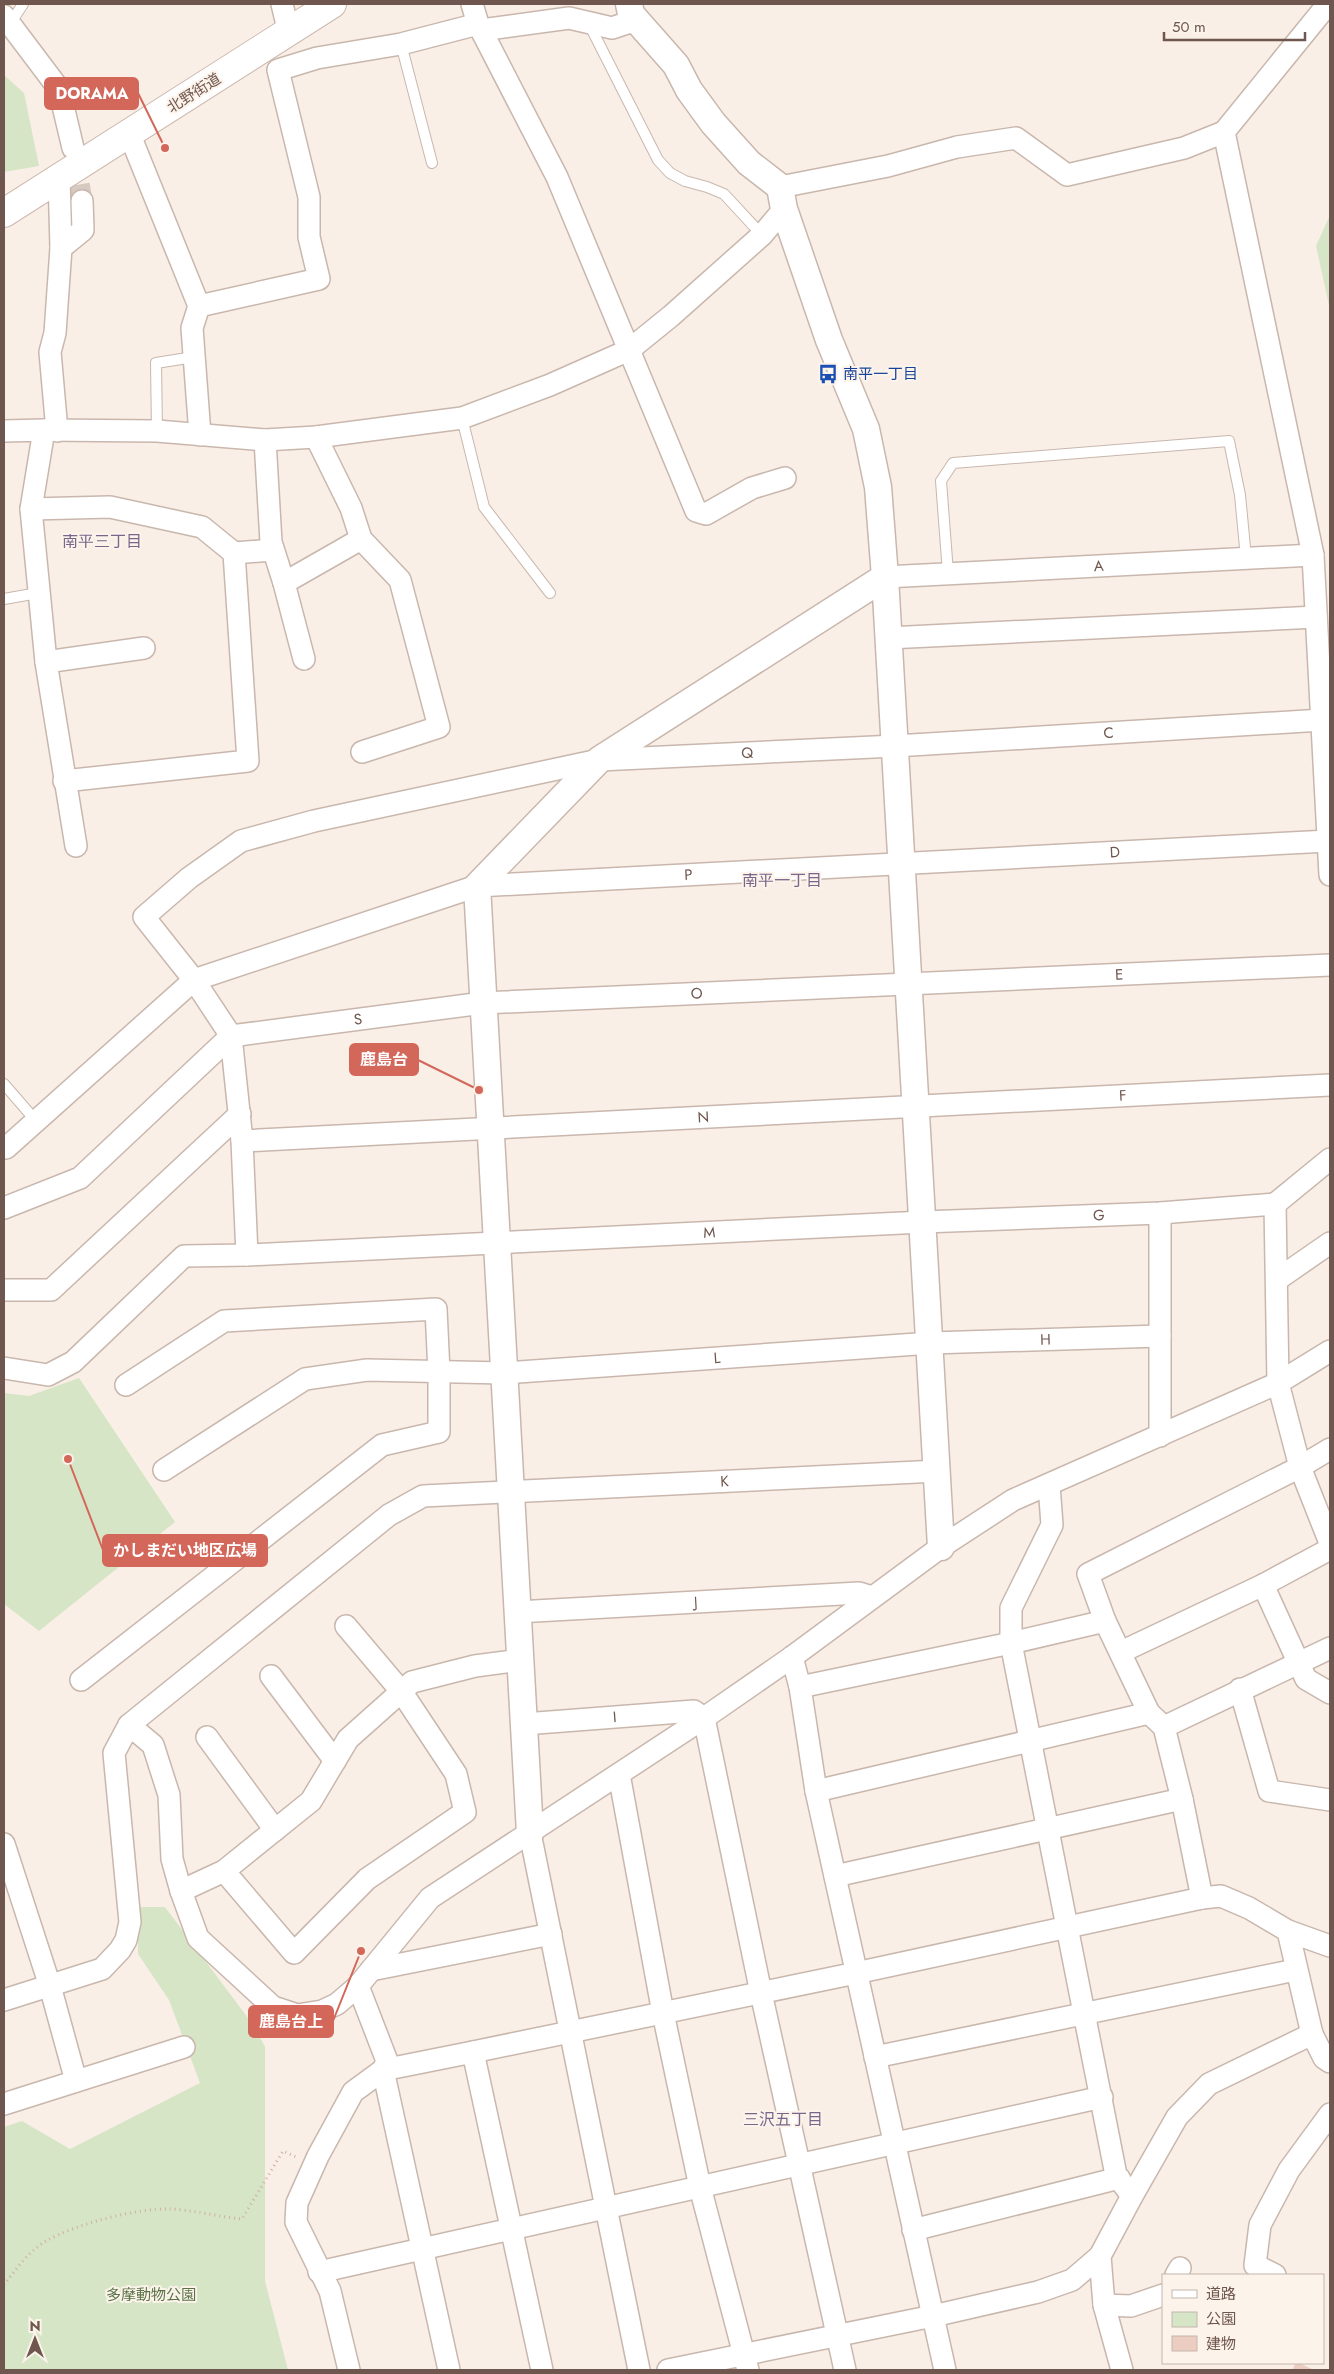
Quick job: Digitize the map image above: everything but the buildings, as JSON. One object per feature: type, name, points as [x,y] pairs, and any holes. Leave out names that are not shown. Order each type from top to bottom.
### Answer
[{"type":"main road","name":"北野街道","points":[[4,213],[129,133],[278,50],[332,4]]},
{"type":"street","points":[[199,306],[319,279],[309,237],[309,197],[278,50],[282,4]]},
{"type":"street","points":[[472,4],[479,27],[557,177],[696,511],[706,514],[752,488],[785,478]]},
{"type":"street","points":[[4,431],[157,431],[265,440],[316,437],[462,418],[550,385],[629,350],[671,316],[762,235],[782,198],[957,147],[1016,138],[1067,175],[1184,148],[1224,132],[1328,4]]},
{"type":"street","points":[[278,50],[317,58],[401,44],[479,27],[569,18],[612,28],[634,12],[676,65],[689,90],[713,124],[782,198],[829,340],[866,429],[878,487],[885,576],[941,1547]]},
{"type":"street","points":[[7,20],[59,89],[73,148]]},
{"type":"street","points":[[1224,132],[1313,555],[1330,874]]},
{"type":"street","points":[[129,133],[199,306],[192,328],[200,435]]},
{"type":"street","points":[[59,177],[61,248],[54,333],[50,352],[50,430],[31,509],[46,662],[76,846]]},
{"type":"street","points":[[61,248],[83,230],[82,201]]},
{"type":"street","points":[[316,437],[351,508],[361,539],[400,580],[439,726],[362,752]]},
{"type":"street","points":[[265,440],[271,542],[304,659]]},
{"type":"street","points":[[31,509],[110,508],[202,526],[234,553],[273,550]]},
{"type":"street","points":[[284,583],[361,539]]},
{"type":"street","points":[[64,781],[248,761],[234,553]]},
{"type":"street","name":"A","points":[[885,576],[1313,555]]},
{"type":"street","points":[[639,2370],[530,1833],[477,886],[599,760],[885,576]]},
{"type":"street","points":[[888,638],[1316,617]]},
{"type":"street","points":[[46,662],[144,648]]},
{"type":"street","name":"C","points":[[895,746],[1322,720]]},
{"type":"street","name":"Q","points":[[194,980],[144,917],[189,878],[241,841],[314,821],[599,760],[895,746]]},
{"type":"street","name":"D","points":[[902,863],[1328,841]]},
{"type":"street","name":"P","points":[[194,980],[477,886],[902,863]]},
{"type":"street","name":"E","points":[[909,984],[1330,965]]},
{"type":"street","points":[[6,1148],[194,980],[231,1036],[242,1141],[247,1255]]},
{"type":"street","name":"O","points":[[484,1003],[909,984]]},
{"type":"street","name":"S","points":[[231,1036],[484,1003]]},
{"type":"street","points":[[4,1208],[80,1178],[231,1036]]},
{"type":"street","name":"F","points":[[916,1106],[1330,1085]]},
{"type":"street","name":"N","points":[[242,1141],[916,1106]]},
{"type":"street","points":[[4,1290],[51,1290],[240,1114]]},
{"type":"street","points":[[1330,1160],[1275,1204],[1278,1279],[1278,1383],[1300,1467],[1330,1543]]},
{"type":"street","name":"G","points":[[923,1222],[1160,1213],[1275,1204]]},
{"type":"street","points":[[1160,1213],[1160,1436]]},
{"type":"street","name":"M","points":[[4,1368],[48,1375],[73,1362],[184,1256],[247,1255],[923,1222]]},
{"type":"street","points":[[1278,1279],[1330,1243]]},
{"type":"street","points":[[81,1680],[382,1445],[439,1432],[436,1309],[224,1321],[126,1385]]},
{"type":"street","name":"H","points":[[930,1343],[1160,1336]]},
{"type":"street","name":"L","points":[[164,1470],[306,1379],[367,1370],[504,1373],[930,1343]]},
{"type":"street","points":[[4,2000],[102,1969],[120,1950],[126,1940],[130,1922],[114,1753],[129,1725],[153,1745],[169,1795],[172,1859],[198,1938],[273,2007],[297,2015],[322,2011],[337,2004],[365,1978],[430,1898],[704,1718],[792,1657],[941,1547],[1013,1500],[1278,1383],[1330,1351]]},
{"type":"street","points":[[1202,1898],[1182,1799],[1164,1727],[1149,1713],[1105,1620],[1088,1574],[1300,1467],[1330,1449]]},
{"type":"street","name":"K","points":[[129,1725],[389,1515],[423,1496],[938,1471]]},
{"type":"street","points":[[1049,1485],[1052,1525],[1011,1608],[1011,1643],[1069,1928],[1116,2174],[1132,2196]]},
{"type":"street","points":[[1120,1652],[1263,1585],[1330,1549]]},
{"type":"street","points":[[1263,1585],[1306,1679],[1330,1693]]},
{"type":"street","name":"J","points":[[517,1612],[859,1593],[872,1597]]},
{"type":"street","points":[[800,1687],[1011,1643],[1105,1620]]},
{"type":"street","points":[[224,1870],[294,1953],[367,1879],[465,1812],[456,1774],[401,1692],[346,1626]]},
{"type":"street","points":[[1164,1727],[1240,1689],[1330,1648]]},
{"type":"street","points":[[792,1657],[800,1687],[816,1792],[945,2370]]},
{"type":"street","points":[[181,1890],[224,1870],[311,1802],[348,1739],[412,1682],[475,1666],[520,1660]]},
{"type":"street","points":[[271,1676],[335,1761]]},
{"type":"street","points":[[1240,1689],[1269,1790],[1330,1800]]},
{"type":"street","name":"I","points":[[524,1724],[694,1712],[704,1718]]},
{"type":"street","points":[[816,1792],[1149,1713]]},
{"type":"street","points":[[704,1718],[761,1993],[846,2370]]},
{"type":"street","points":[[206,1737],[275,1830]]},
{"type":"street","points":[[619,1774],[663,2013],[700,2187],[747,2362]]},
{"type":"street","points":[[835,1876],[1182,1799]]},
{"type":"street","points":[[4,1844],[50,1986],[76,2081]]},
{"type":"street","points":[[349,2370],[330,2291],[296,2222],[297,2203],[318,2156],[353,2092],[383,2070],[761,1993],[1202,1898],[1221,1896],[1249,1908],[1288,1930],[1330,1946]]},
{"type":"street","points":[[1288,1930],[1312,2034],[1324,2058],[1330,2062]]},
{"type":"street","points":[[365,1978],[551,1934]]},
{"type":"street","points":[[875,2057],[1296,1970]]},
{"type":"street","points":[[365,1978],[387,2062],[383,2070],[449,2370]]},
{"type":"street","points":[[668,2370],[747,2362],[838,2336],[1038,2292],[1072,2280],[1100,2256],[1177,2117],[1209,2084],[1312,2034]]},
{"type":"street","points":[[4,2104],[184,2047]]},
{"type":"street","points":[[473,2052],[542,2370]]},
{"type":"street","points":[[319,2272],[1102,2097]]},
{"type":"street","points":[[1273,2274],[1255,2265],[1260,2225],[1289,2170],[1330,2114]]},
{"type":"street","points":[[913,2230],[1119,2178]]},
{"type":"street","points":[[1100,2256],[1104,2306],[1122,2370]]},
{"type":"street","points":[[1104,2306],[1131,2306],[1162,2294]]},
{"type":"lane","points":[[7,20],[23,4]]},
{"type":"lane","points":[[589,23],[658,160],[670,172],[686,181],[724,194],[762,235]]},
{"type":"lane","points":[[401,44],[432,162]]},
{"type":"lane","points":[[157,431],[156,363],[194,357]]},
{"type":"lane","points":[[462,418],[484,508],[550,593]]},
{"type":"lane","points":[[948,573],[941,481],[954,463],[1229,441],[1240,495],[1246,558]]},
{"type":"lane","points":[[4,599],[38,593]]},
{"type":"lane","points":[[4,1084],[36,1121]]},
{"type":"path","points":[[4,2285],[24,2258],[46,2241],[90,2224],[126,2213],[171,2209],[242,2219],[282,2152],[301,2159],[307,2153],[318,2156]]},
{"type":"green space","points":[[4,75],[24,93],[39,166],[4,172]]},
{"type":"green space","points":[[1330,215],[1330,310],[1316,246]]},
{"type":"green space","points":[[79,1378],[175,1522],[39,1631],[4,1604],[4,1393],[29,1396]]},
{"type":"green space","name":"多摩動物公園","points":[[138,1907],[165,1907],[254,2026],[265,2047],[265,2281],[288,2370],[4,2370],[4,2127],[22,2121],[70,2149],[200,2083],[169,2000],[138,1954]]},
{"type":"tunnel","points":[[74,153],[82,201]]},
{"type":"place","name":"DORAMA","points":[[165,148]]},
{"type":"place","name":"南平一丁目","points":[[828,374]]},
{"type":"place","name":"鹿島台","points":[[479,1090]]},
{"type":"place","name":"かしまだい地区広場","points":[[68,1459]]},
{"type":"place","name":"鹿島台上","points":[[361,1951]]},
{"type":"district","name":"南平三丁目","points":[[102,541]]},
{"type":"district","name":"南平一丁目","points":[[782,880]]},
{"type":"district","name":"三沢五丁目","points":[[783,2119]]}]
